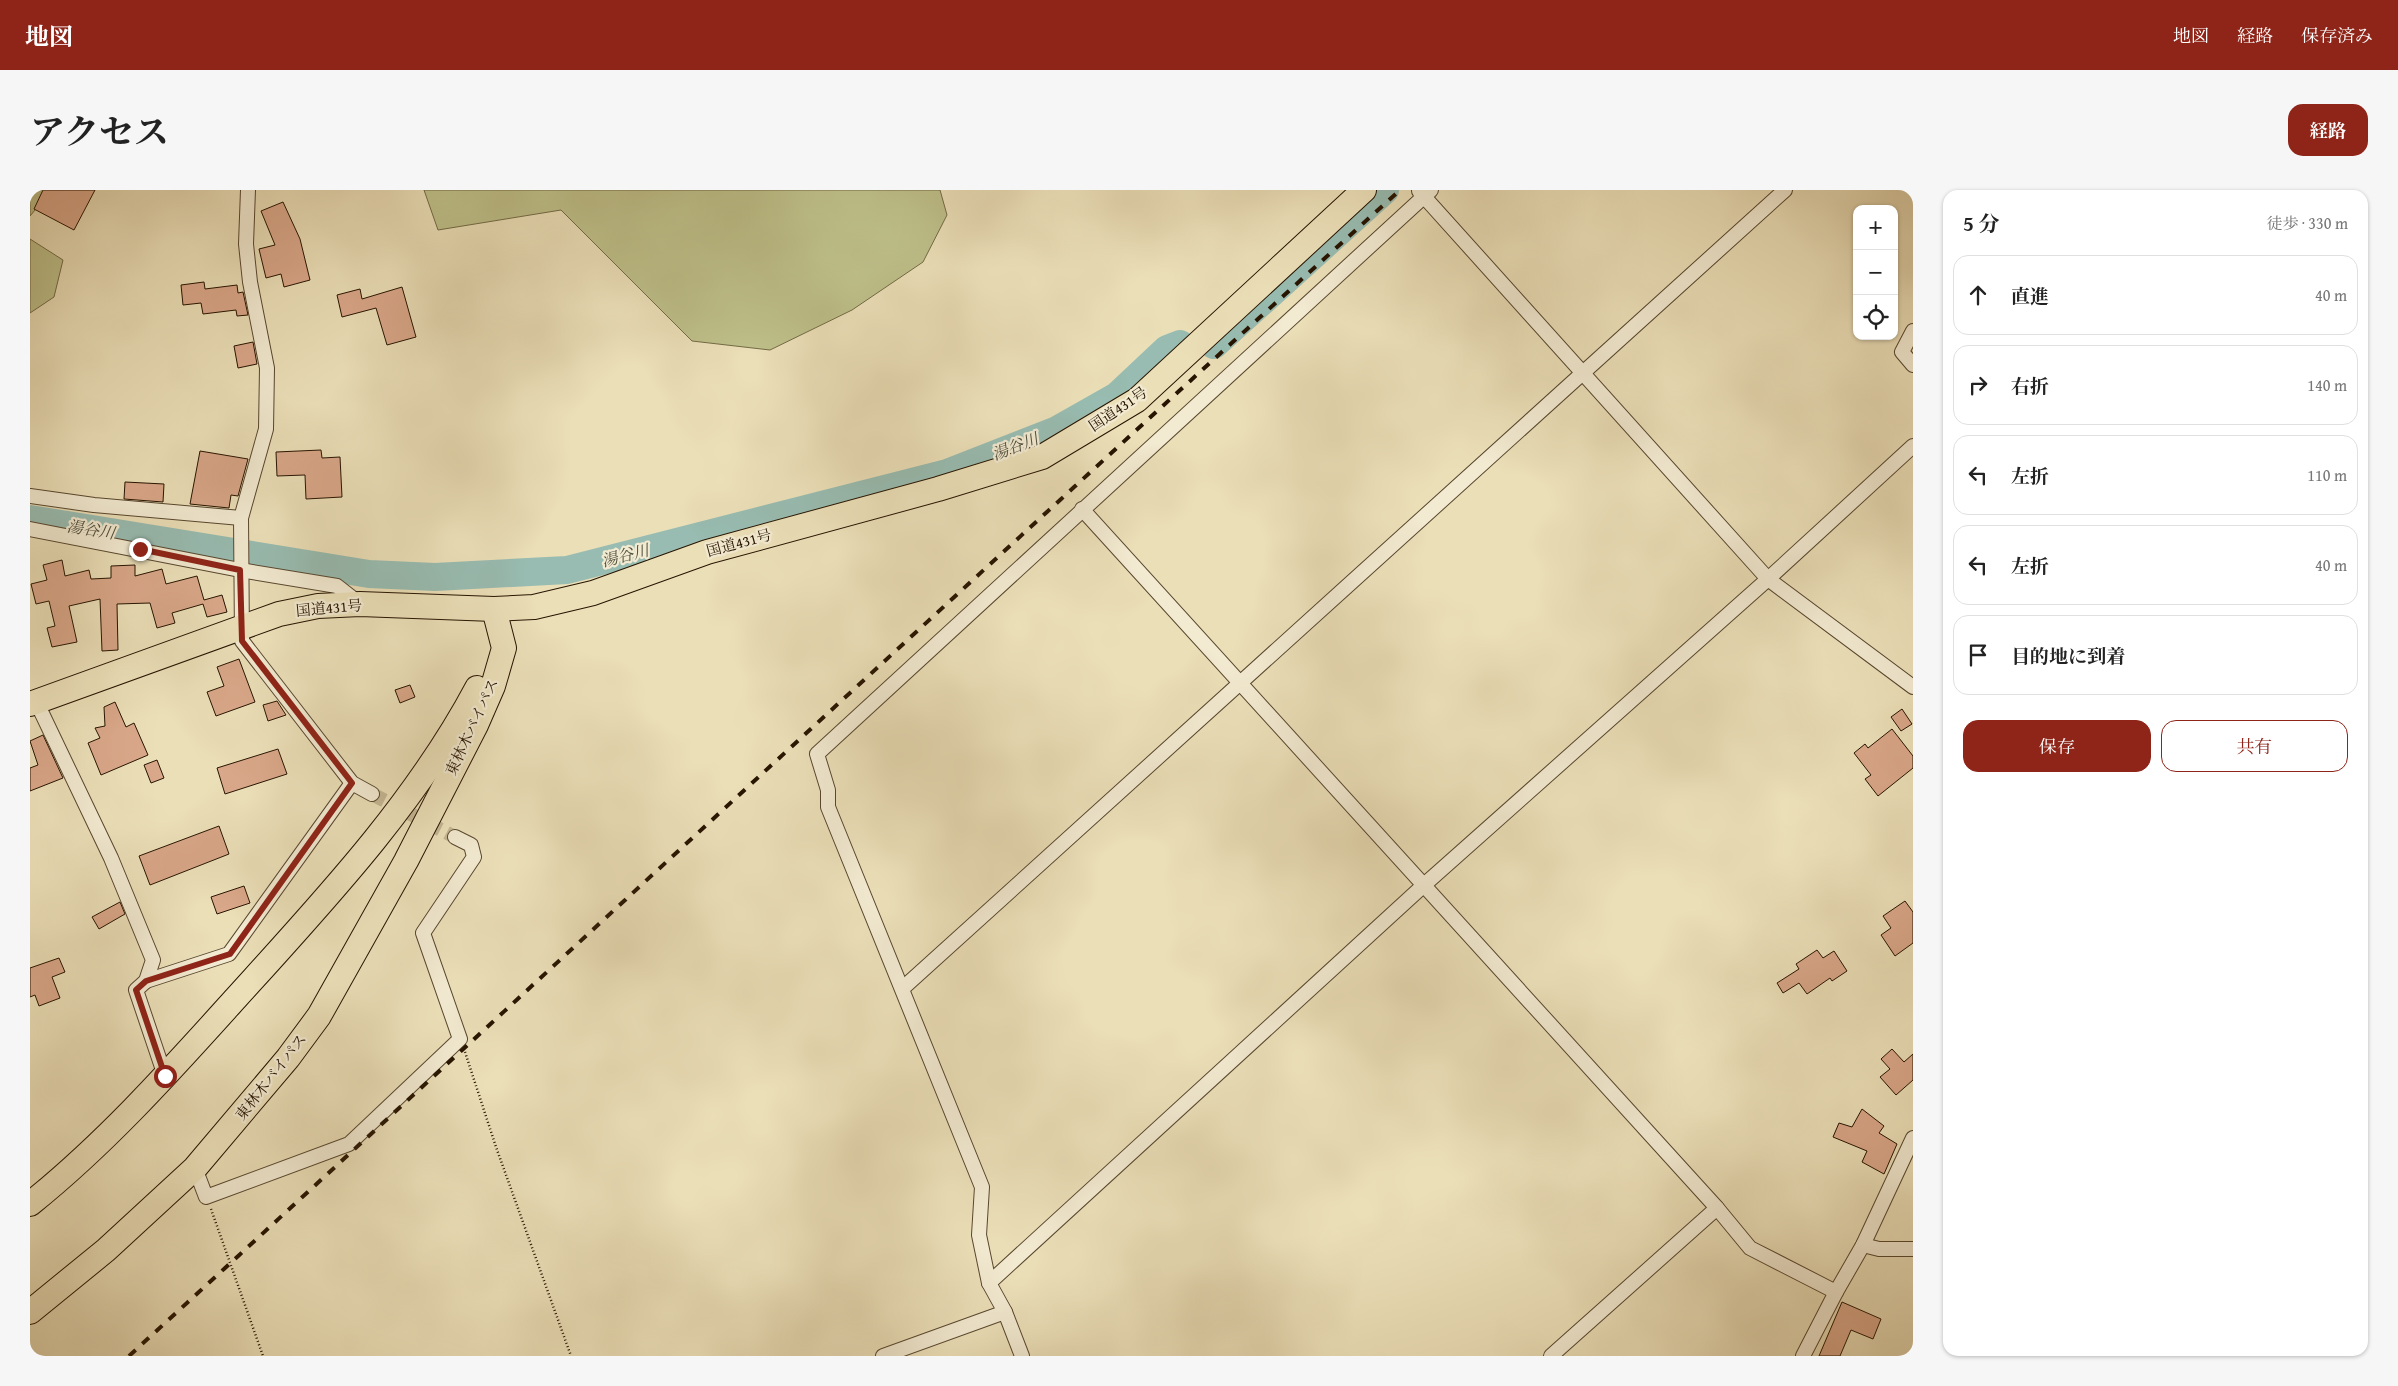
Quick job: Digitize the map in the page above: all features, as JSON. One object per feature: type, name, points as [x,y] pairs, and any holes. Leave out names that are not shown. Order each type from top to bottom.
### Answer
[{"type":"highway","name":"国道431号","points":[[33,702],[279,614],[318,606],[360,604],[494,609],[534,607],[593,593],[707,552],[938,489],[1042,457],[1137,400],[1364,190]]},
{"type":"highway","name":"東林木バイパス","points":[[30,1204],[62,1179],[165,1076],[274,956],[387,823],[436,757],[478,687],[494,609]]},
{"type":"highway","name":"東林木バイパス","points":[[30,1312],[106,1250],[195,1168],[288,1058],[319,1016],[406,861],[476,725],[493,686],[504,648],[494,609]]},
{"type":"street","points":[[248,190],[247,253],[267,368],[266,429],[241,518],[240,627],[242,641],[352,783],[372,794]]},
{"type":"street","points":[[903,988],[1786,190]]},
{"type":"street","points":[[1022,1356],[1005,1312],[989,1283],[979,1235],[982,1188],[903,988],[828,807],[828,790],[817,754],[1425,192],[1768,579],[1913,687]]},
{"type":"street","points":[[1913,331],[1902,352],[1913,365]]},
{"type":"street","points":[[989,1283],[1424,885],[1768,579],[1913,446]]},
{"type":"street","points":[[30,496],[94,505],[241,518]]},
{"type":"street","points":[[1082,510],[1717,1208],[1750,1248],[1836,1292]]},
{"type":"street","points":[[30,529],[240,570],[337,586],[360,604]]},
{"type":"street","points":[[33,702],[111,858],[154,960],[146,981]]},
{"type":"street","points":[[165,1076],[136,990],[146,981],[230,954],[352,783]]},
{"type":"street","points":[[195,1168],[206,1197],[348,1144],[460,1039],[423,933],[474,857],[471,845],[455,837]]},
{"type":"street","points":[[1803,1356],[1863,1245],[1913,1138]]},
{"type":"street","points":[[1551,1356],[1717,1208]]},
{"type":"street","points":[[1863,1245],[1879,1249],[1913,1249]]},
{"type":"street","points":[[884,1356],[1005,1312]]},
{"type":"path","points":[[460,1039],[496,1147],[571,1356]]},
{"type":"path","points":[[206,1197],[231,1262],[263,1356]]},
{"type":"green space","points":[[30,190],[52,190],[30,216]]},
{"type":"green space","points":[[424,190],[940,190],[947,215],[923,262],[852,310],[770,350],[692,341],[561,210],[438,230]]},
{"type":"green space","points":[[30,239],[63,260],[54,297],[30,313]]},
{"type":"building","points":[[43,190],[95,190],[74,230],[34,209]]},
{"type":"building","points":[[283,202],[300,239],[310,280],[284,287],[281,274],[266,278],[259,249],[275,245],[261,211]]},
{"type":"building","points":[[204,282],[205,289],[237,285],[238,293],[243,292],[248,315],[237,316],[236,310],[203,314],[201,303],[183,305],[181,285]]},
{"type":"building","points":[[402,287],[416,337],[387,345],[376,308],[342,317],[337,295],[360,289],[362,299]]},
{"type":"building","points":[[253,342],[257,364],[238,368],[234,346]]},
{"type":"building","points":[[321,450],[322,458],[340,457],[342,497],[306,499],[305,475],[277,476],[276,452]]},
{"type":"building","points":[[200,451],[248,459],[238,496],[231,495],[229,508],[190,504]]},
{"type":"building","points":[[125,482],[164,484],[163,502],[124,499]]},
{"type":"building","points":[[62,560],[65,576],[89,570],[91,579],[111,578],[111,566],[135,565],[135,576],[162,569],[166,584],[197,576],[204,600],[222,595],[227,612],[207,617],[203,604],[172,613],[175,623],[157,628],[150,603],[117,604],[118,650],[102,651],[100,599],[69,606],[77,642],[52,647],[47,628],[55,626],[49,601],[36,604],[31,584],[47,580],[43,565]]},
{"type":"building","points":[[239,659],[255,702],[216,716],[207,692],[224,686],[217,667]]},
{"type":"building","points":[[410,685],[415,697],[400,703],[395,690]]},
{"type":"building","points":[[277,701],[286,715],[268,721],[263,705]]},
{"type":"building","points":[[115,702],[126,727],[134,723],[148,755],[101,775],[88,743],[100,738],[95,728],[105,726],[104,707]]},
{"type":"building","points":[[1902,709],[1912,724],[1901,731],[1891,717]]},
{"type":"building","points":[[1892,729],[1913,756],[1913,768],[1878,796],[1865,779],[1871,775],[1854,753],[1865,744],[1868,748]]},
{"type":"building","points":[[43,735],[63,778],[30,791],[30,768],[38,765],[30,741]]},
{"type":"building","points":[[278,749],[287,774],[225,794],[217,768]]},
{"type":"building","points":[[157,760],[164,778],[151,783],[144,765]]},
{"type":"building","points":[[219,826],[229,854],[150,885],[139,856]]},
{"type":"building","points":[[244,886],[250,903],[217,914],[211,897]]},
{"type":"building","points":[[1905,901],[1913,912],[1913,943],[1895,956],[1881,935],[1891,928],[1883,916]]},
{"type":"building","points":[[120,902],[125,914],[99,929],[92,917]]},
{"type":"building","points":[[1817,950],[1823,958],[1834,951],[1847,971],[1832,981],[1830,978],[1807,994],[1799,983],[1783,993],[1777,983],[1799,969],[1796,964]]},
{"type":"building","points":[[59,958],[65,972],[52,977],[60,998],[39,1006],[35,995],[30,997],[30,968]]},
{"type":"building","points":[[1892,1049],[1904,1062],[1913,1054],[1913,1080],[1896,1095],[1880,1077],[1890,1069],[1881,1059]]},
{"type":"building","points":[[1862,1109],[1884,1126],[1879,1133],[1897,1144],[1884,1174],[1862,1162],[1867,1151],[1833,1137],[1839,1123],[1852,1127]]},
{"type":"building","points":[[1842,1302],[1881,1319],[1873,1339],[1851,1330],[1840,1356],[1819,1356]]},
{"type":"waterway","name":"湯谷川","points":[[1214,345],[1385,190]]},
{"type":"waterway","name":"湯谷川","points":[[30,519],[369,574],[435,577],[567,570],[947,473],[1057,430],[1117,396],[1167,349],[1180,344]]},
{"type":"tunnel","points":[[372,794],[455,837]]},
{"type":"railway","points":[[129,1356],[1081,480],[1400,190]]},
{"type":"route","points":[[140,549],[240,570],[240,627],[242,641],[352,783],[230,954],[146,981],[136,990],[165,1076]]}]
